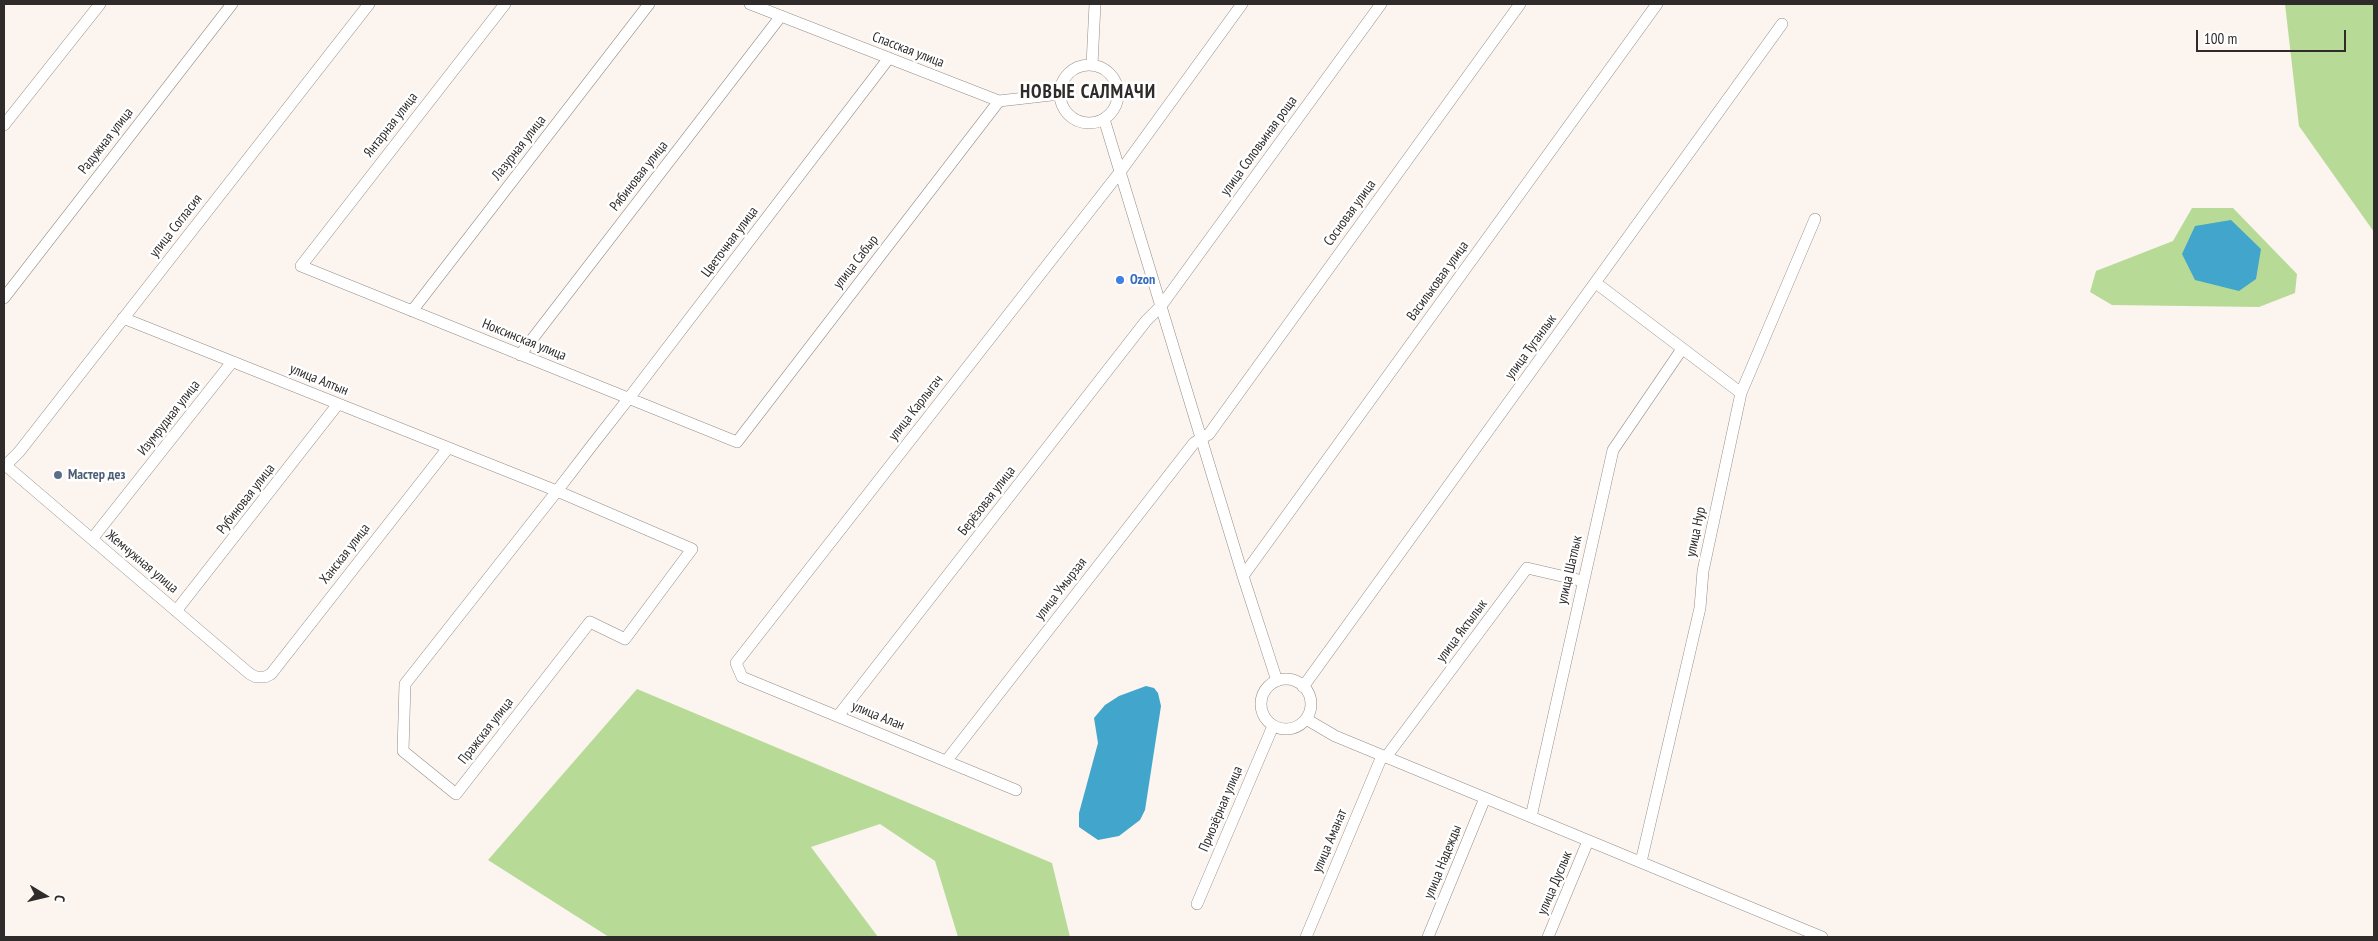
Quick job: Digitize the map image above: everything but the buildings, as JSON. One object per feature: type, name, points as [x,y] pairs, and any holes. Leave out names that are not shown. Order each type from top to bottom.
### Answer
[{"type":"street","points":[[4,125],[100,4]]},
{"type":"street","name":"Радужная улица","points":[[4,298],[232,4]]},
{"type":"street","name":"улица Согласия","points":[[5,465],[18,452],[369,4]]},
{"type":"street","name":"Янтарная улица","points":[[301,266],[506,4]]},
{"type":"street","name":"Лазурная улица","points":[[412,311],[649,4]]},
{"type":"street","name":"Спасская улица","points":[[750,4],[999,101],[1060,94]]},
{"type":"street","points":[[1092,65],[1095,4]]},
{"type":"street","name":"улица Карлыгач","points":[[736,663],[1120,172],[1242,4]]},
{"type":"street","name":"улица Соловьиная роща","points":[[1161,306],[1381,4]]},
{"type":"street","name":"Сосновая улица","points":[[1201,438],[1209,434],[1520,4]]},
{"type":"street","name":"Васильковая улица","points":[[1243,576],[1657,4]]},
{"type":"street","name":"Рябиновая улица","points":[[520,354],[781,16]]},
{"type":"street","name":"улица Туганлык","points":[[1303,687],[1782,24]]},
{"type":"street","name":"Цветочная улица","points":[[593,444],[889,58]]},
{"type":"street","points":[[1092,65],[1103,68],[1113,76],[1118,87],[1118,100],[1113,111],[1104,119],[1093,123],[1081,122],[1070,116],[1063,106],[1060,94],[1062,82],[1069,72],[1080,66],[1092,65]]},
{"type":"street","name":"улица Сабыр","points":[[737,442],[999,101]]},
{"type":"street","points":[[1104,119],[1243,576],[1278,681]]},
{"type":"street","name":"улица Нур","points":[[1641,862],[1700,608],[1703,571],[1741,393],[1815,218]]},
{"type":"street","name":"Ноксинская улица","points":[[301,266],[737,442]]},
{"type":"street","points":[[1596,283],[1741,393]]},
{"type":"street","name":"Берёзовая улица","points":[[838,716],[1134,337],[1161,306]]},
{"type":"street","name":"улица Алтын","points":[[123,318],[503,470]]},
{"type":"street","name":"улица Шатлык","points":[[1531,817],[1613,450],[1682,349]]},
{"type":"street","name":"Изумрудная улица","points":[[92,539],[232,362]]},
{"type":"street","name":"Рубиновая улица","points":[[176,611],[338,404]]},
{"type":"street","name":"улица Умырзая","points":[[947,760],[1194,443],[1201,438]]},
{"type":"street","name":"Пражская улица","points":[[503,470],[556,491],[692,549],[625,639],[590,622],[456,794],[403,751],[405,684],[556,491],[593,444]]},
{"type":"street","name":"Ханская улица","points":[[265,677],[271,674],[448,448]]},
{"type":"street","name":"Жемчужная улица","points":[[5,465],[250,674],[256,677],[265,677]]},
{"type":"street","name":"улица Яктылык","points":[[1384,757],[1527,568],[1583,580]]},
{"type":"street","name":"улица Алан","points":[[736,663],[742,677],[1016,790]]},
{"type":"street","points":[[1288,679],[1298,682],[1303,687],[1310,699],[1310,709],[1306,718],[1291,729],[1273,726],[1266,720],[1262,712],[1261,702],[1263,693],[1269,685],[1288,679]]},
{"type":"street","points":[[1306,718],[1335,736],[1384,757],[1822,937]]},
{"type":"street","name":"Приозёрная улица","points":[[1196,904],[1273,726]]},
{"type":"street","name":"улица Аманат","points":[[1306,937],[1384,757]]},
{"type":"street","name":"улица Надежды","points":[[1428,937],[1485,798]]},
{"type":"street","name":"улица Дуслык","points":[[1548,937],[1588,841]]},
{"type":"green space","points":[[2285,4],[2374,4],[2374,232],[2299,126]]},
{"type":"green space","points":[[2192,208],[2233,208],[2297,274],[2295,293],[2259,307],[2112,305],[2090,292],[2096,271],[2173,241]]},
{"type":"green space","points":[[637,689],[1052,863],[1070,937],[958,937],[935,861],[880,824],[811,847],[878,937],[609,937],[488,860]]},
{"type":"water","points":[[2231,220],[2261,249],[2256,279],[2239,291],[2195,280],[2182,254],[2195,226]]},
{"type":"water","points":[[1146,686],[1154,688],[1158,693],[1161,706],[1145,810],[1140,820],[1119,836],[1098,840],[1079,827],[1079,813],[1098,743],[1094,718],[1105,705],[1119,696]]},
{"type":"place","name":"Ozon","points":[[1120,280]]},
{"type":"place","name":"Мастер дез","points":[[58,475]]},
{"type":"district","name":"НОВЫЕ САЛМАЧИ","points":[[1088,93]]}]
